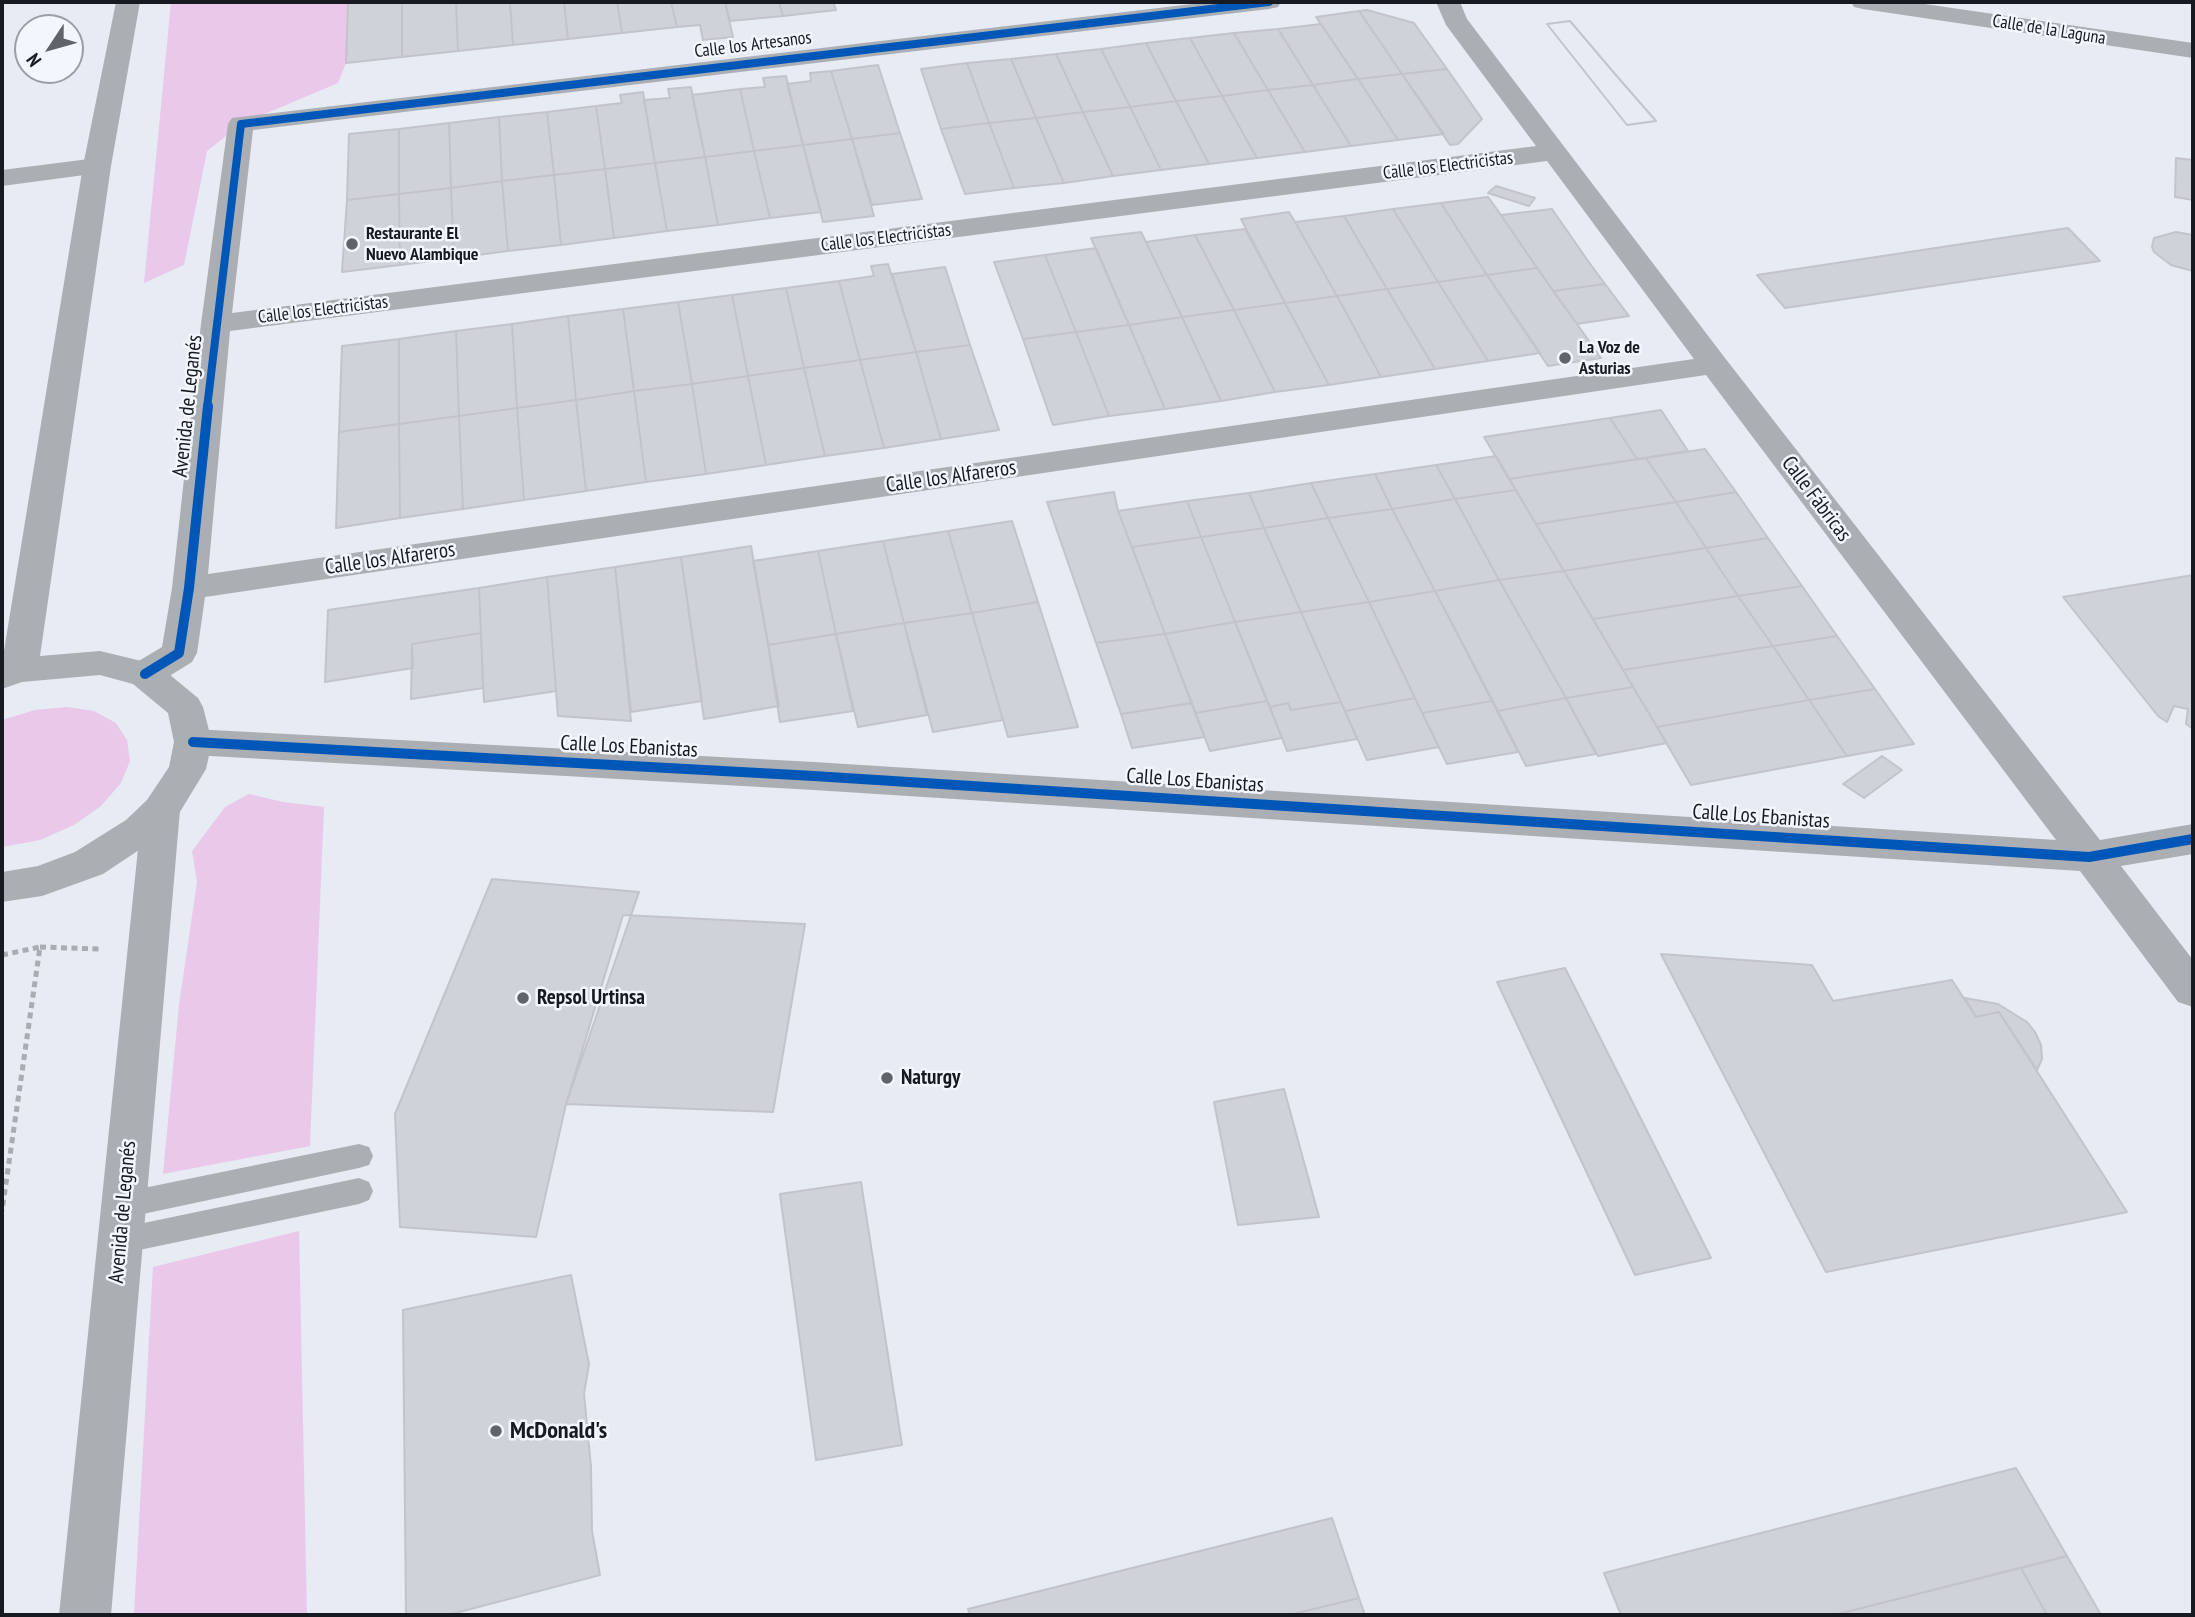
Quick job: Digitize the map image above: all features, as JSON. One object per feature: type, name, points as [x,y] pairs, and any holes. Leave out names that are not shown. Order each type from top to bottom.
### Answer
[{"type":"street","points":[[2,887],[42,881],[89,863],[140,830],[161,810],[187,769],[193,742],[185,707],[145,674],[100,663],[11,673],[97,166],[128,2]]},
{"type":"street","name":"Calle los Artesanos","points":[[242,124],[1269,2]]},
{"type":"street","name":"Calle Fábricas","points":[[1448,2],[1455,20],[1714,365],[2193,990]]},
{"type":"street","points":[[1465,32],[1473,2]]},
{"type":"street","name":"Calle de la Laguna","points":[[1863,2],[2193,51]]},
{"type":"street","name":"Avenida de Leganés","points":[[145,674],[179,653],[189,588],[216,324],[242,124]]},
{"type":"street","name":"Calle los Electricistas","points":[[216,324],[1556,152]]},
{"type":"street","points":[[2,178],[97,166]]},
{"type":"street","name":"Calle los Alfareros","points":[[189,588],[1714,365]]},
{"type":"street","name":"Calle Los Ebanistas","points":[[193,742],[814,776],[2089,857],[2193,839]]},
{"type":"street","name":"Avenida de Leganés","points":[[85,1615],[161,810]]},
{"type":"lane","points":[[122,1223],[359,1156]]},
{"type":"lane","points":[[122,1223],[359,1191]]},
{"type":"path","points":[[2,955],[40,947],[2,1212]]},
{"type":"shaded area","points":[[171,2],[348,2],[346,63],[338,83],[241,124],[207,151],[184,265],[144,283]]},
{"type":"shaded area","points":[[67,707],[94,711],[116,723],[127,740],[130,761],[121,783],[101,806],[74,825],[40,840],[2,847],[2,720],[35,710]]},
{"type":"shaded area","points":[[249,794],[324,807],[310,1146],[163,1174],[179,1005],[197,882],[192,851],[225,807]]},
{"type":"shaded area","points":[[299,1231],[307,1615],[134,1615],[153,1267]]},
{"type":"building","points":[[348,2],[402,2],[402,57],[346,63]]},
{"type":"building","points":[[402,2],[456,2],[458,51],[402,57]]},
{"type":"building","points":[[456,2],[510,2],[513,45],[458,51]]},
{"type":"building","points":[[510,2],[564,2],[568,39],[513,45]]},
{"type":"building","points":[[564,2],[617,2],[622,33],[568,39]]},
{"type":"building","points":[[617,2],[671,2],[677,27],[622,33]]},
{"type":"building","points":[[671,2],[725,2],[733,37],[703,40],[700,25],[677,27]]},
{"type":"building","points":[[725,2],[779,2],[783,16],[730,21]]},
{"type":"building","points":[[779,2],[833,2],[836,10],[783,16]]},
{"type":"building","points":[[1367,10],[1414,23],[1447,69],[1402,74],[1359,11]]},
{"type":"building","points":[[1359,11],[1402,74],[1358,79],[1316,17]]},
{"type":"building","points":[[1570,21],[1656,121],[1627,125],[1547,24]]},
{"type":"building","points":[[1570,21],[1656,121],[1627,125],[1547,24]]},
{"type":"building","points":[[1321,24],[1358,79],[1313,85],[1278,29]]},
{"type":"building","points":[[1278,29],[1313,85],[1268,90],[1234,33]]},
{"type":"building","points":[[1234,33],[1268,90],[1222,96],[1190,38]]},
{"type":"building","points":[[1190,38],[1222,96],[1176,101],[1146,43]]},
{"type":"building","points":[[1146,43],[1176,101],[1130,107],[1101,49]]},
{"type":"building","points":[[1101,49],[1130,107],[1083,112],[1056,54]]},
{"type":"building","points":[[1056,54],[1083,112],[1036,118],[1011,59]]},
{"type":"building","points":[[1011,59],[1036,118],[989,123],[967,63]]},
{"type":"building","points":[[967,63],[989,123],[941,129],[921,69]]},
{"type":"building","points":[[878,65],[900,133],[852,139],[831,71]]},
{"type":"building","points":[[1447,69],[1482,119],[1458,144],[1450,145],[1402,74]]},
{"type":"building","points":[[831,71],[852,139],[803,145],[787,84],[811,81],[810,73]]},
{"type":"building","points":[[1402,74],[1444,134],[1398,140],[1358,79]]},
{"type":"building","points":[[786,76],[803,145],[754,151],[740,89],[765,87],[763,78]]},
{"type":"building","points":[[1358,79],[1398,140],[1351,146],[1313,85]]},
{"type":"building","points":[[1313,85],[1351,146],[1305,152],[1268,90]]},
{"type":"building","points":[[691,87],[705,157],[655,163],[644,100],[670,98],[668,89]]},
{"type":"building","points":[[740,89],[754,151],[705,157],[692,95]]},
{"type":"building","points":[[1268,90],[1305,152],[1257,158],[1222,96]]},
{"type":"building","points":[[643,92],[655,163],[605,169],[596,106],[622,103],[620,95]]},
{"type":"building","points":[[1222,96],[1257,158],[1209,164],[1176,101]]},
{"type":"building","points":[[1176,101],[1209,164],[1161,170],[1130,107]]},
{"type":"building","points":[[596,106],[605,169],[554,175],[547,112]]},
{"type":"building","points":[[1130,107],[1161,170],[1113,176],[1083,112]]},
{"type":"building","points":[[547,112],[554,175],[502,181],[499,117]]},
{"type":"building","points":[[1083,112],[1113,176],[1064,183],[1036,118]]},
{"type":"building","points":[[499,117],[502,181],[451,188],[449,123]]},
{"type":"building","points":[[1036,118],[1064,183],[1014,188],[989,123]]},
{"type":"building","points":[[449,123],[451,188],[399,194],[399,129]]},
{"type":"building","points":[[989,123],[1014,188],[965,194],[941,129]]},
{"type":"building","points":[[399,129],[399,194],[347,200],[349,134]]},
{"type":"building","points":[[900,133],[922,199],[872,205],[852,139]]},
{"type":"building","points":[[852,139],[874,216],[823,222],[803,145]]},
{"type":"building","points":[[803,145],[821,212],[770,218],[754,151]]},
{"type":"building","points":[[754,151],[770,218],[718,225],[705,157]]},
{"type":"building","points":[[705,157],[718,225],[667,231],[655,163]]},
{"type":"building","points":[[2176,158],[2193,160],[2193,200],[2175,197]]},
{"type":"building","points":[[655,163],[667,231],[614,238],[605,169]]},
{"type":"building","points":[[605,169],[614,238],[561,245],[554,175]]},
{"type":"building","points":[[554,175],[561,245],[508,251],[502,181]]},
{"type":"building","points":[[502,181],[508,251],[454,258],[451,188]]},
{"type":"building","points":[[1496,186],[1535,198],[1529,206],[1488,193]]},
{"type":"building","points":[[451,188],[454,258],[400,265],[399,194]]},
{"type":"building","points":[[399,194],[400,265],[342,272],[347,200]]},
{"type":"building","points":[[1488,197],[1537,268],[1487,275],[1441,203]]},
{"type":"building","points":[[1441,203],[1487,275],[1438,282],[1393,209]]},
{"type":"building","points":[[1393,209],[1438,282],[1387,289],[1344,216]]},
{"type":"building","points":[[1552,209],[1605,284],[1553,291],[1501,215]]},
{"type":"building","points":[[1289,212],[1337,296],[1285,303],[1241,219]]},
{"type":"building","points":[[1344,216],[1387,289],[1337,296],[1295,222]]},
{"type":"building","points":[[2068,228],[2100,261],[1785,308],[1757,275]]},
{"type":"building","points":[[1245,229],[1285,303],[1234,310],[1195,235]]},
{"type":"building","points":[[1141,232],[1182,317],[1129,325],[1091,238]]},
{"type":"building","points":[[2176,232],[2193,235],[2193,271],[2171,265],[2154,252],[2154,238]]},
{"type":"building","points":[[1195,235],[1234,310],[1182,317],[1146,242]]},
{"type":"building","points":[[1096,248],[1129,325],[1076,332],[1045,255]]},
{"type":"building","points":[[1045,255],[1076,332],[1023,339],[994,262]]},
{"type":"building","points":[[888,264],[916,352],[860,360],[839,281],[874,276],[871,266]]},
{"type":"building","points":[[945,267],[970,345],[916,352],[892,274]]},
{"type":"building","points":[[1537,268],[1601,358],[1548,366],[1487,275]]},
{"type":"building","points":[[1487,275],[1540,353],[1488,361],[1438,282]]},
{"type":"building","points":[[839,281],[860,360],[804,368],[786,288]]},
{"type":"building","points":[[1438,282],[1488,361],[1435,369],[1387,289]]},
{"type":"building","points":[[1605,284],[1629,316],[1577,324],[1553,291]]},
{"type":"building","points":[[786,288],[804,368],[748,376],[732,295]]},
{"type":"building","points":[[1387,289],[1435,369],[1381,377],[1337,296]]},
{"type":"building","points":[[732,295],[748,376],[692,384],[678,302]]},
{"type":"building","points":[[1337,296],[1381,377],[1329,385],[1285,303]]},
{"type":"building","points":[[678,302],[692,384],[634,391],[623,309]]},
{"type":"building","points":[[1285,303],[1329,385],[1275,392],[1234,310]]},
{"type":"building","points":[[623,309],[634,391],[576,400],[568,316]]},
{"type":"building","points":[[1234,310],[1275,392],[1221,401],[1182,317]]},
{"type":"building","points":[[568,316],[576,400],[517,408],[512,324]]},
{"type":"building","points":[[1182,317],[1221,401],[1165,409],[1129,325]]},
{"type":"building","points":[[512,324],[517,408],[459,416],[456,331]]},
{"type":"building","points":[[1129,325],[1165,409],[1109,416],[1076,332]]},
{"type":"building","points":[[456,331],[459,416],[399,424],[399,339]]},
{"type":"building","points":[[1076,332],[1109,416],[1053,425],[1023,339]]},
{"type":"building","points":[[399,339],[399,424],[339,432],[342,346]]},
{"type":"building","points":[[970,345],[999,430],[941,439],[916,352]]},
{"type":"building","points":[[916,352],[941,439],[884,448],[860,360]]},
{"type":"building","points":[[860,360],[884,448],[825,456],[804,368]]},
{"type":"building","points":[[804,368],[825,456],[766,465],[748,376]]},
{"type":"building","points":[[748,376],[766,465],[706,474],[692,384]]},
{"type":"building","points":[[692,384],[706,474],[646,482],[634,391]]},
{"type":"building","points":[[634,391],[646,482],[586,491],[576,400]]},
{"type":"building","points":[[576,400],[586,491],[524,500],[517,408]]},
{"type":"building","points":[[517,408],[524,500],[463,509],[459,416]]},
{"type":"building","points":[[1661,410],[1688,451],[1637,459],[1610,418]]},
{"type":"building","points":[[459,416],[463,509],[400,518],[399,424]]},
{"type":"building","points":[[1610,418],[1637,459],[1509,479],[1484,437]]},
{"type":"building","points":[[399,424],[400,518],[336,528],[339,432]]},
{"type":"building","points":[[1705,449],[1736,492],[1676,502],[1646,458]]},
{"type":"building","points":[[1496,456],[1516,490],[1455,499],[1436,465]]},
{"type":"building","points":[[1646,458],[1676,502],[1536,524],[1509,479]]},
{"type":"building","points":[[1436,465],[1455,499],[1392,509],[1375,474]]},
{"type":"building","points":[[1375,474],[1392,509],[1328,518],[1311,483]]},
{"type":"building","points":[[1311,483],[1328,518],[1264,528],[1249,493]]},
{"type":"building","points":[[1516,490],[1564,571],[1499,580],[1455,499]]},
{"type":"building","points":[[1114,492],[1118,511],[1165,634],[1096,643],[1047,502]]},
{"type":"building","points":[[1736,492],[1768,538],[1706,548],[1676,502]]},
{"type":"building","points":[[1249,493],[1264,528],[1201,537],[1187,501]]},
{"type":"building","points":[[1455,499],[1499,580],[1435,591],[1392,509]]},
{"type":"building","points":[[1187,501],[1201,537],[1132,547],[1118,511]]},
{"type":"building","points":[[1676,502],[1706,548],[1564,571],[1536,524]]},
{"type":"building","points":[[1392,509],[1435,591],[1369,602],[1328,518]]},
{"type":"building","points":[[1328,518],[1369,602],[1301,612],[1264,528]]},
{"type":"building","points":[[1012,521],[1038,602],[972,613],[948,531]]},
{"type":"building","points":[[1264,528],[1301,612],[1235,622],[1201,537]]},
{"type":"building","points":[[948,531],[972,613],[904,623],[883,541]]},
{"type":"building","points":[[1201,537],[1235,622],[1165,634],[1132,547]]},
{"type":"building","points":[[1768,538],[1802,586],[1738,596],[1706,548]]},
{"type":"building","points":[[883,541],[904,623],[836,634],[818,551]]},
{"type":"building","points":[[751,546],[779,706],[704,719],[681,557]]},
{"type":"building","points":[[1706,548],[1738,596],[1593,619],[1564,571]]},
{"type":"building","points":[[818,551],[836,634],[768,645],[753,561]]},
{"type":"building","points":[[681,557],[702,701],[631,712],[615,567]]},
{"type":"building","points":[[615,567],[631,721],[558,716],[547,577]]},
{"type":"building","points":[[1564,571],[1633,687],[1566,698],[1499,580]]},
{"type":"building","points":[[2193,575],[2193,729],[2186,724],[2188,709],[2174,706],[2167,722],[2158,716],[2063,597]]},
{"type":"building","points":[[547,577],[556,691],[484,702],[479,588]]},
{"type":"building","points":[[1499,580],[1566,698],[1498,711],[1435,591]]},
{"type":"building","points":[[1802,586],[1837,636],[1773,646],[1738,596]]},
{"type":"building","points":[[479,588],[481,633],[412,644],[413,668],[325,682],[328,610]]},
{"type":"building","points":[[1435,591],[1492,701],[1422,713],[1369,602]]},
{"type":"building","points":[[1738,596],[1773,646],[1623,670],[1593,619]]},
{"type":"building","points":[[1038,602],[1078,727],[1008,737],[972,613]]},
{"type":"building","points":[[1369,602],[1415,698],[1345,711],[1301,612]]},
{"type":"building","points":[[1301,612],[1341,702],[1291,710],[1288,703],[1270,707],[1235,622]]},
{"type":"building","points":[[972,613],[1003,720],[933,732],[904,623]]},
{"type":"building","points":[[1235,622],[1267,701],[1195,713],[1165,634]]},
{"type":"building","points":[[904,623],[927,715],[858,727],[836,634]]},
{"type":"building","points":[[481,633],[483,688],[411,699],[412,644]]},
{"type":"building","points":[[836,634],[853,711],[780,722],[768,645]]},
{"type":"building","points":[[1165,634],[1192,703],[1121,714],[1096,643]]},
{"type":"building","points":[[1837,636],[1875,689],[1809,700],[1773,646]]},
{"type":"building","points":[[1773,646],[1809,700],[1657,727],[1623,670]]},
{"type":"building","points":[[1633,687],[1667,743],[1598,756],[1566,698]]},
{"type":"building","points":[[1875,689],[1914,744],[1847,756],[1809,700]]},
{"type":"building","points":[[1415,698],[1439,747],[1367,760],[1345,711]]},
{"type":"building","points":[[1566,698],[1596,754],[1526,766],[1498,711]]},
{"type":"building","points":[[1809,700],[1847,756],[1691,785],[1657,727]]},
{"type":"building","points":[[1267,701],[1282,738],[1210,751],[1195,713]]},
{"type":"building","points":[[1492,701],[1518,752],[1447,764],[1422,713]]},
{"type":"building","points":[[1341,702],[1357,739],[1287,751],[1270,707],[1288,703],[1291,710]]},
{"type":"building","points":[[1192,703],[1205,737],[1132,748],[1121,714]]},
{"type":"building","points":[[1882,756],[1902,770],[1864,798],[1843,784]]},
{"type":"building","name":"Repsol Urtinsa","points":[[492,879],[639,892],[566,1104],[536,1237],[400,1227],[395,1114]]},
{"type":"building","points":[[623,915],[805,924],[773,1112],[566,1104]]},
{"type":"building","points":[[1661,954],[1812,965],[1833,1001],[1952,980],[1976,1017],[1999,1012],[2127,1212],[1826,1272]]},
{"type":"building","points":[[1565,968],[1711,1258],[1635,1275],[1497,982]]},
{"type":"building","points":[[1965,998],[1998,1004],[2027,1022],[2041,1045],[2042,1059],[2037,1070],[1999,1012],[1976,1017]]},
{"type":"building","points":[[1284,1089],[1319,1217],[1238,1225],[1214,1102]]},
{"type":"building","points":[[861,1182],[902,1445],[816,1460],[780,1194]]},
{"type":"building","name":"McDonald's","points":[[571,1275],[589,1364],[584,1394],[591,1467],[592,1531],[600,1575],[448,1615],[406,1615],[403,1310]]},
{"type":"building","points":[[2016,1468],[2067,1556],[1834,1615],[1621,1615],[1604,1573]]},
{"type":"building","points":[[1332,1518],[1359,1598],[1289,1615],[970,1615],[968,1609]]},
{"type":"building","points":[[2067,1556],[2101,1615],[2047,1615],[2021,1568]]},
{"type":"building","points":[[2021,1568],[2047,1615],[1834,1615]]},
{"type":"building","points":[[1359,1598],[1365,1615],[1289,1615]]},
{"type":"cycle path","points":[[145,674],[179,653],[189,588],[216,324],[241,124],[1269,2]]},
{"type":"cycle path","points":[[193,742],[814,776],[2089,857],[2193,839]]},
{"type":"place","name":"Restaurante El Nuevo Alambique","points":[[352,244]]},
{"type":"place","name":"La Voz de Asturias","points":[[1565,358]]},
{"type":"place","name":"Repsol Urtinsa","points":[[523,998]]},
{"type":"place","name":"Naturgy","points":[[887,1078]]},
{"type":"place","name":"McDonald's","points":[[496,1431]]}]
